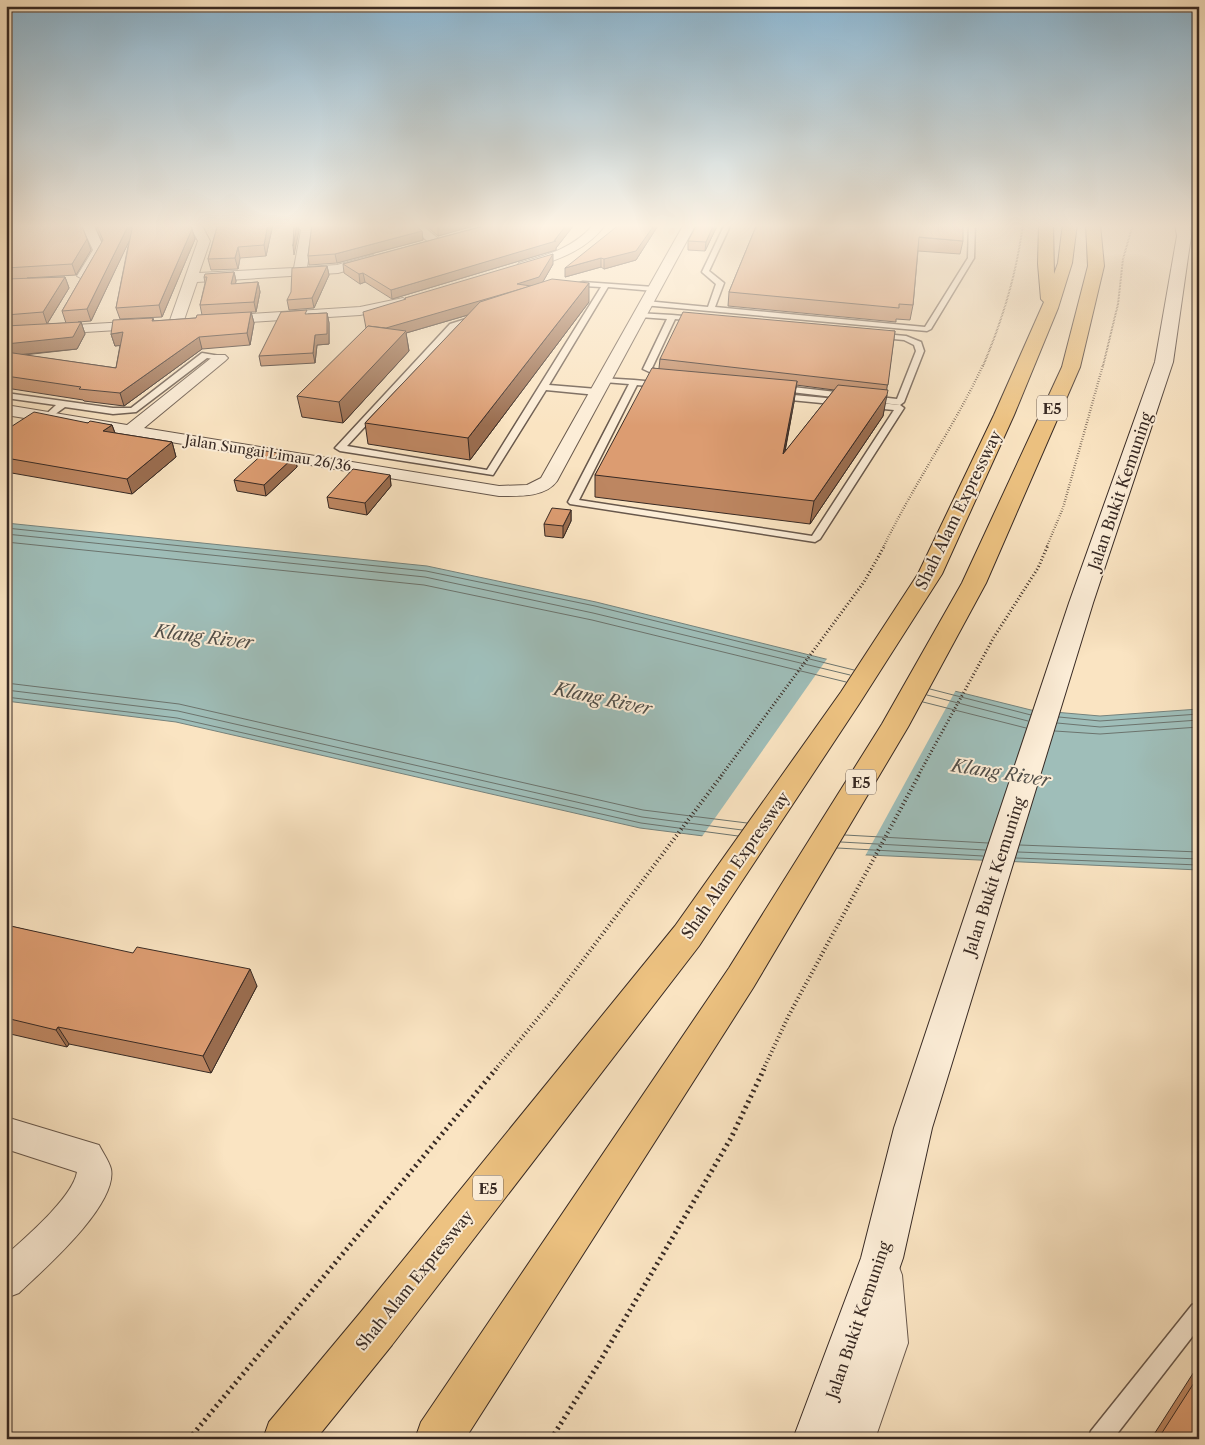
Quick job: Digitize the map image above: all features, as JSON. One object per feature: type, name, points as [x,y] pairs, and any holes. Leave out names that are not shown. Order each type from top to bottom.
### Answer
[{"type":"highway","points":[[1048,291],[1050,308]]},
{"type":"highway","name":"Shah Alam Expressway","points":[[286,1439],[382,1322],[687,936],[850,698],[930,574],[1004,415],[1056,291]]},
{"type":"highway","name":"E5","points":[[438,1439],[741,978],[894,727],[974,582],[1071,367],[1090,291]]},
{"type":"main road","name":"Jalan Bukit Kemuning","points":[[816,1439],[882,1258],[913,1128],[1081,603],[1164,362],[1175,291]]},
{"type":"street","points":[[166,324],[184,291]]},
{"type":"street","points":[[600,387],[653,291]]},
{"type":"street","points":[[6,333],[360,311],[388,307],[416,298]]},
{"type":"street","points":[[52,331],[62,314]]},
{"type":"street","points":[[131,430],[220,358]]},
{"type":"street","name":"Jalan Sungai Limau 26/36","points":[[6,410],[499,491],[530,490],[548,482],[600,387]]},
{"type":"street","points":[[6,1133],[87,1157],[94,1172],[89,1192],[78,1209],[6,1280]]},
{"type":"street","points":[[855,1439],[889,1343],[882,1258]]},
{"type":"lane","points":[[326,462],[453,326],[560,291]]},
{"type":"lane","points":[[340,448],[490,473],[602,291]]},
{"type":"lane","points":[[711,308],[717,291]]},
{"type":"lane","points":[[643,309],[711,308],[926,329],[950,291]]},
{"type":"lane","points":[[643,309],[672,317],[906,338],[918,344],[920,351],[900,402],[658,374],[648,369],[672,317]]},
{"type":"lane","points":[[6,394],[113,411],[133,410],[205,355],[220,358]]},
{"type":"lane","points":[[545,384],[600,387],[634,382],[900,408],[815,539],[573,502],[634,382]]},
{"type":"lane","points":[[47,416],[63,404]]},
{"type":"lane","points":[[1098,1439],[1199,1312]]},
{"type":"path","points":[[189,1439],[553,1000],[695,812],[864,582],[877,563],[907,500],[938,449],[1003,321],[1011,291]]},
{"type":"path","points":[[551,1439],[596,1368],[731,1138],[789,1015],[994,637],[1038,568],[1063,508],[1093,406],[1120,291]]},
{"type":"water","name":"Klang River","points":[[6,523],[427,566],[596,602],[1031,710],[1100,716],[1199,709],[1199,870],[846,854],[640,828],[176,722],[6,701]]},
{"type":"pier","points":[[829,656],[957,688],[864,858],[701,838]]},
{"type":"building","points":[[6,291],[56,291],[43,312],[6,315]]},
{"type":"building","points":[[73,291],[96,291],[87,309],[62,311]]},
{"type":"building","points":[[119,291],[165,291],[159,305],[116,308]]},
{"type":"building","points":[[203,291],[256,291],[254,302],[200,305]]},
{"type":"building","points":[[315,291],[312,298],[287,300],[291,292]]},
{"type":"building","points":[[427,291],[512,291],[386,328],[368,326],[366,328],[363,312]]},
{"type":"building","points":[[513,291],[582,291],[468,438],[365,423],[480,302]]},
{"type":"building","points":[[914,291],[913,305],[899,304],[899,308],[729,292]]},
{"type":"building","points":[[307,310],[305,314],[327,313],[327,334],[315,335],[313,353],[259,356],[281,312]]},
{"type":"building","points":[[251,312],[247,333],[199,337],[120,393],[79,389],[81,387],[6,376],[6,352],[116,368],[123,332],[111,334],[113,320],[153,318],[152,321],[196,318],[197,315]]},
{"type":"building","points":[[683,312],[895,331],[888,385],[660,359]]},
{"type":"building","points":[[81,322],[73,337],[6,344],[6,326]]},
{"type":"building","points":[[368,326],[406,331],[339,402],[297,396]]},
{"type":"building","points":[[652,368],[797,381],[783,454],[838,385],[888,390],[887,395],[814,501],[595,475]]},
{"type":"building","points":[[34,412],[88,423],[90,421],[112,425],[103,431],[172,442],[127,479],[6,458],[6,430]]},
{"type":"building","points":[[266,451],[295,456],[264,485],[234,480]]},
{"type":"building","points":[[353,469],[390,475],[365,503],[327,497]]},
{"type":"building","points":[[552,508],[571,510],[563,526],[544,524]]},
{"type":"building","points":[[6,925],[133,953],[137,947],[250,969],[203,1056],[58,1027],[56,1030],[6,1018]]},
{"type":"building","points":[[1199,1375],[1199,1439],[1158,1439]]}]
